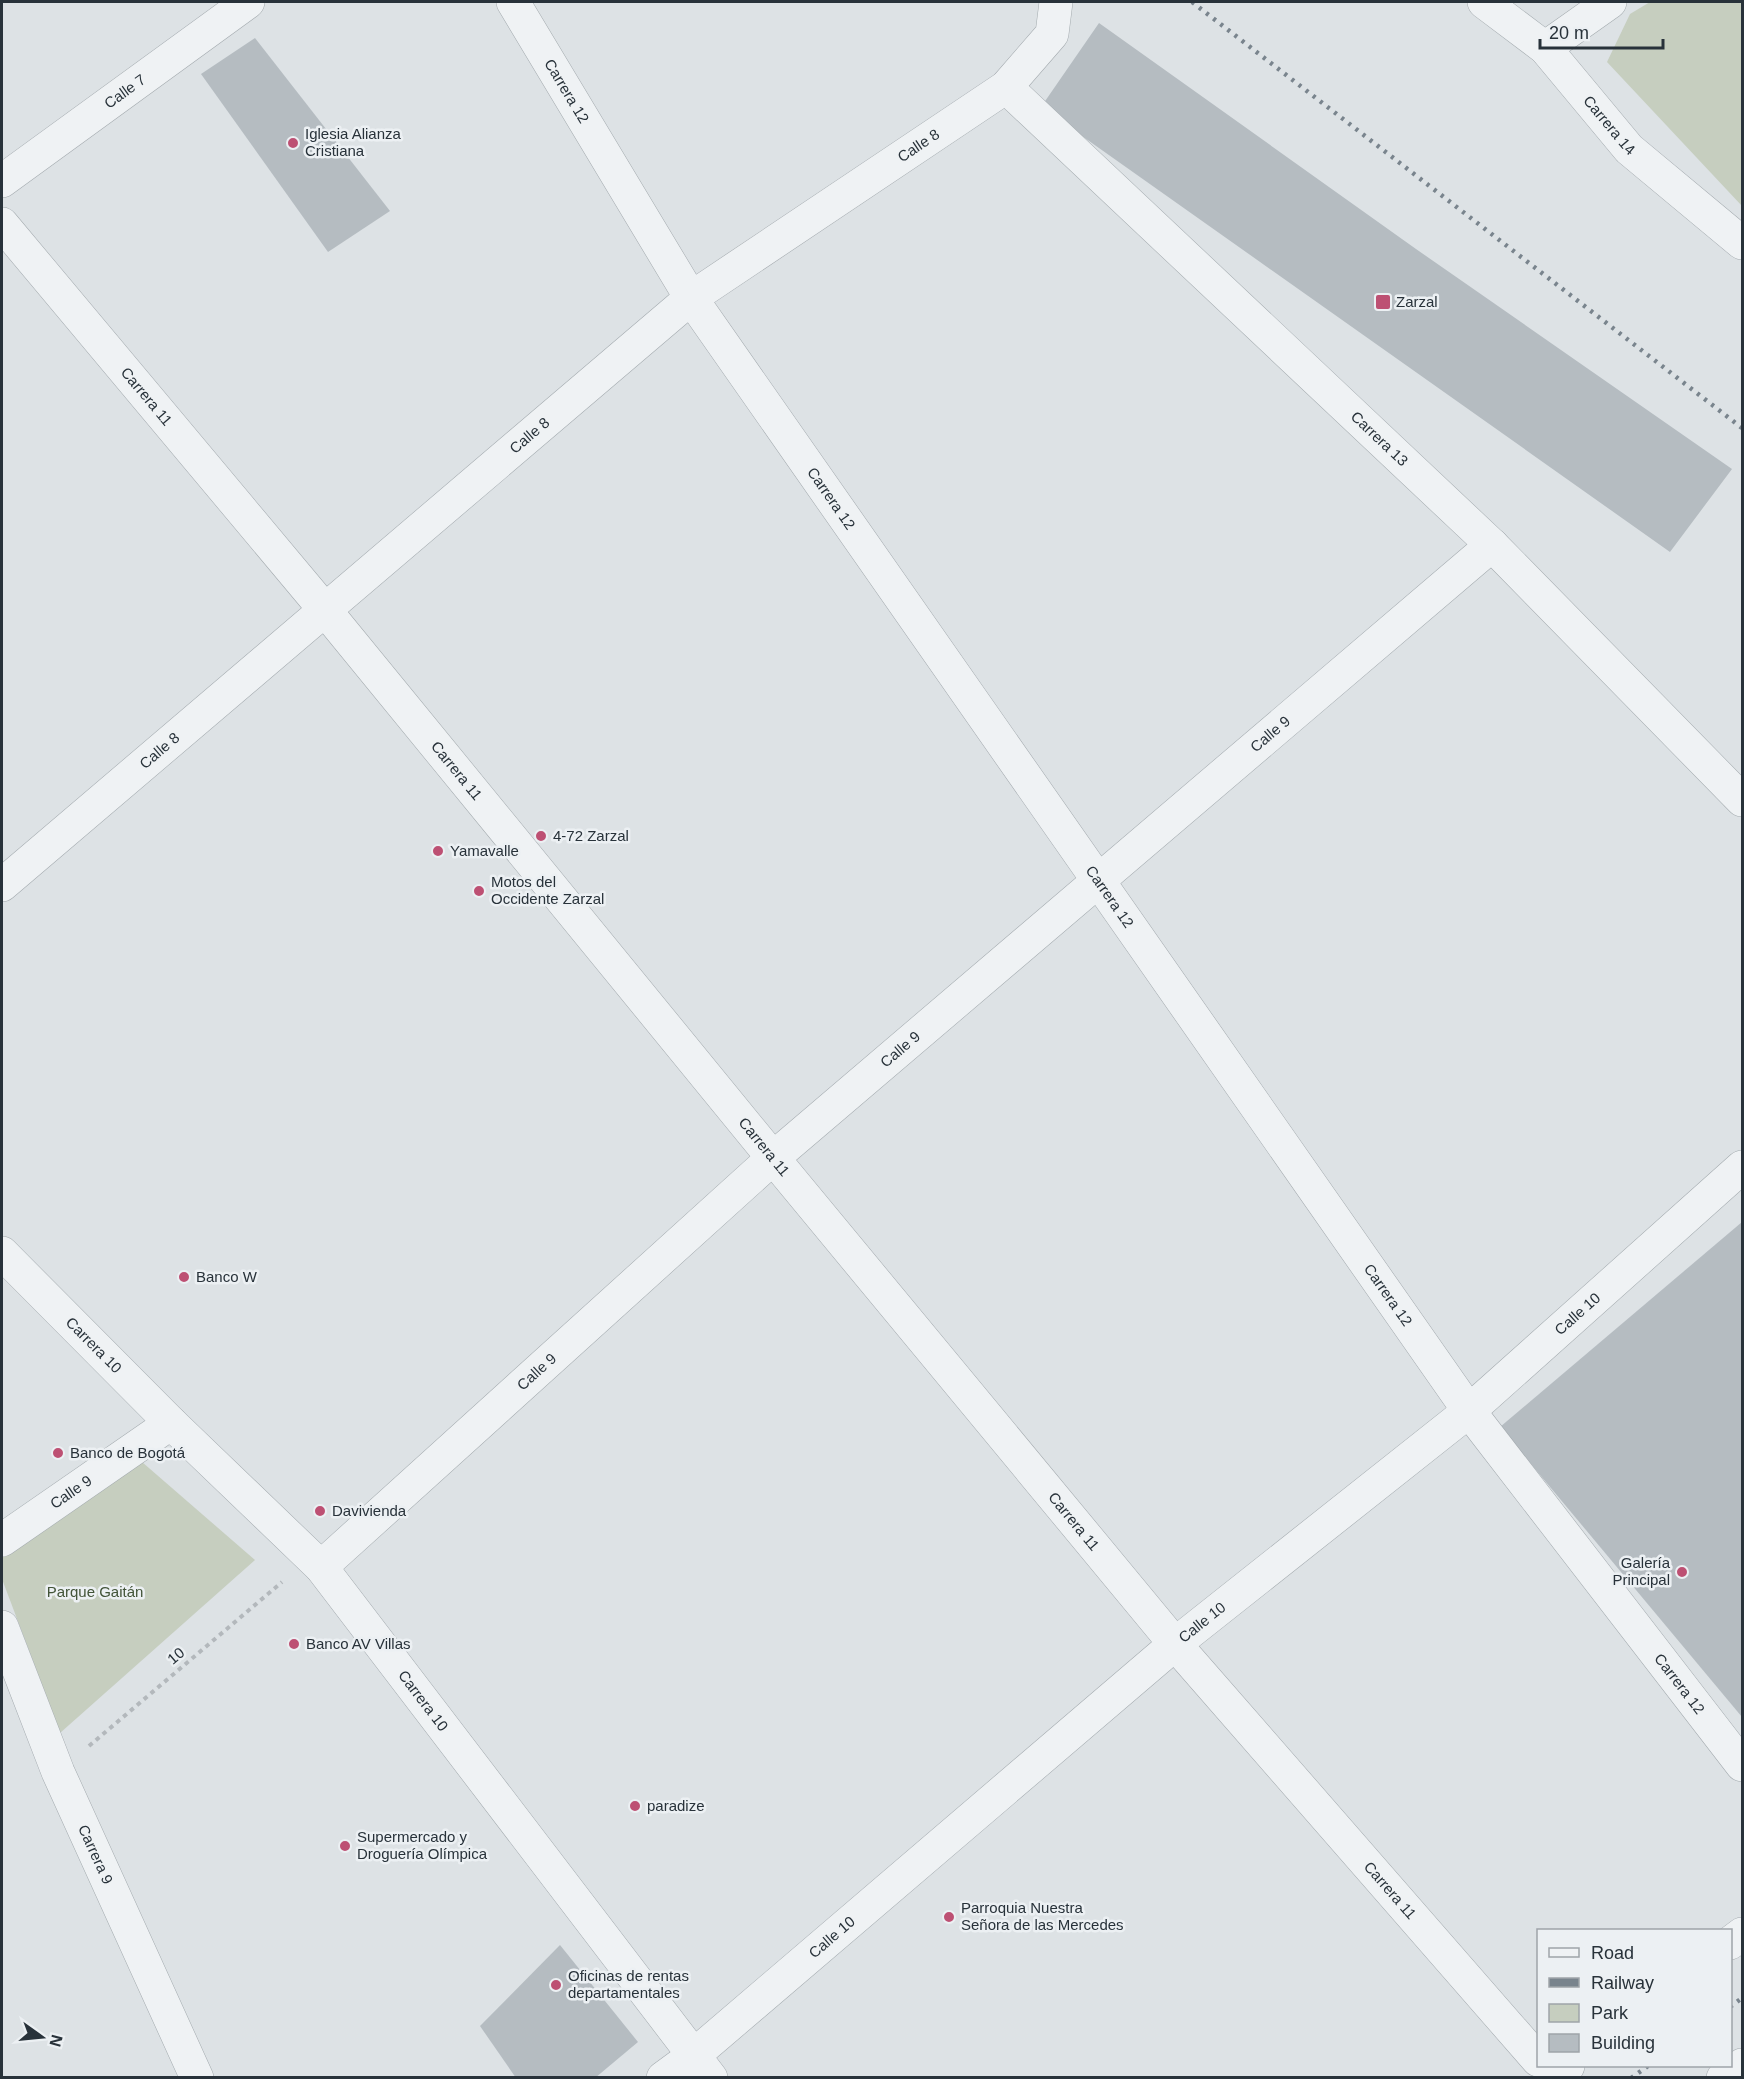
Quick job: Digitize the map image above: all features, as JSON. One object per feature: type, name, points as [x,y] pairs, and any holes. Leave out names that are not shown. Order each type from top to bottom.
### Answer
[{"type":"street","name":"Calle 7","points":[[2,181],[248,2]]},
{"type":"street","name":"Carrera 12","points":[[513,2],[691,298],[1469,1411],[1743,1765]]},
{"type":"street","name":"Calle 8","points":[[2,885],[691,298],[1006,87],[1052,34],[1056,2]]},
{"type":"street","name":"Carrera 14","points":[[1484,2],[1545,48],[1629,148],[1743,243]]},
{"type":"street","points":[[1545,48],[1610,2]]},
{"type":"street","name":"Carrera 13","points":[[1006,87],[1492,545],[1743,800]]},
{"type":"street","name":"Carrera 11","points":[[2,224],[324,610],[1174,1644],[1537,2053]]},
{"type":"street","name":"Calle 9","points":[[315,1563],[773,1158],[1492,545]]},
{"type":"street","name":"Calle 10","points":[[663,2078],[702,2067],[1174,1644],[1469,1411],[1743,1167]]},
{"type":"street","name":"Carrera 10","points":[[2,1253],[171,1423],[315,1563],[702,2067]]},
{"type":"street","name":"Calle 9","points":[[2,1540],[171,1423]]},
{"type":"street","name":"Carrera 9","points":[[2,1627],[58,1772],[197,2078]]},
{"type":"street","points":[[1723,2078],[1743,2066]]},
{"type":"path","name":"10","points":[[58,1772],[315,1563]]},
{"type":"green space","points":[[1650,2],[1742,2],[1742,206],[1607,62],[1630,14]]},
{"type":"green space","name":"Parque Gaitán","points":[[142,1462],[255,1560],[60,1733],[2,1579],[2,1556]]},
{"type":"building","points":[[1099,23],[1416,249],[1732,469],[1670,552],[1041,107]]},
{"type":"building","name":"Iglesia Alianza Cristiana","points":[[255,38],[390,211],[328,252],[201,74]]},
{"type":"building","name":"Galería Principal","points":[[1742,1222],[1742,1717],[1500,1427]]},
{"type":"building","name":"Oficinas de rentas departamentales","points":[[560,1945],[638,2042],[595,2078],[516,2078],[480,2026]]},
{"type":"railway","points":[[1192,2],[1742,428]]},
{"type":"railway","points":[[1732,2006],[1742,1998]]},
{"type":"railway","points":[[1631,2078],[1647,2067]]},
{"type":"place","name":"Iglesia Alianza Cristiana","points":[[293,143]]},
{"type":"place","name":"Zarzal","points":[[1383,302]]},
{"type":"place","name":"4-72 Zarzal","points":[[541,836]]},
{"type":"place","name":"Yamavalle","points":[[438,851]]},
{"type":"place","name":"Motos del Occidente Zarzal","points":[[479,891]]},
{"type":"place","name":"Banco W","points":[[184,1277]]},
{"type":"place","name":"Banco de Bogotá","points":[[58,1453]]},
{"type":"place","name":"Davivienda","points":[[320,1511]]},
{"type":"place","name":"Galería Principal","points":[[1682,1572]]},
{"type":"place","name":"Banco AV Villas","points":[[294,1644]]},
{"type":"place","name":"paradize","points":[[635,1806]]},
{"type":"place","name":"Supermercado y Droguería Olímpica","points":[[345,1846]]},
{"type":"place","name":"Parroquia Nuestra Señora de las Mercedes","points":[[949,1917]]},
{"type":"place","name":"Oficinas de rentas departamentales","points":[[556,1985]]}]
